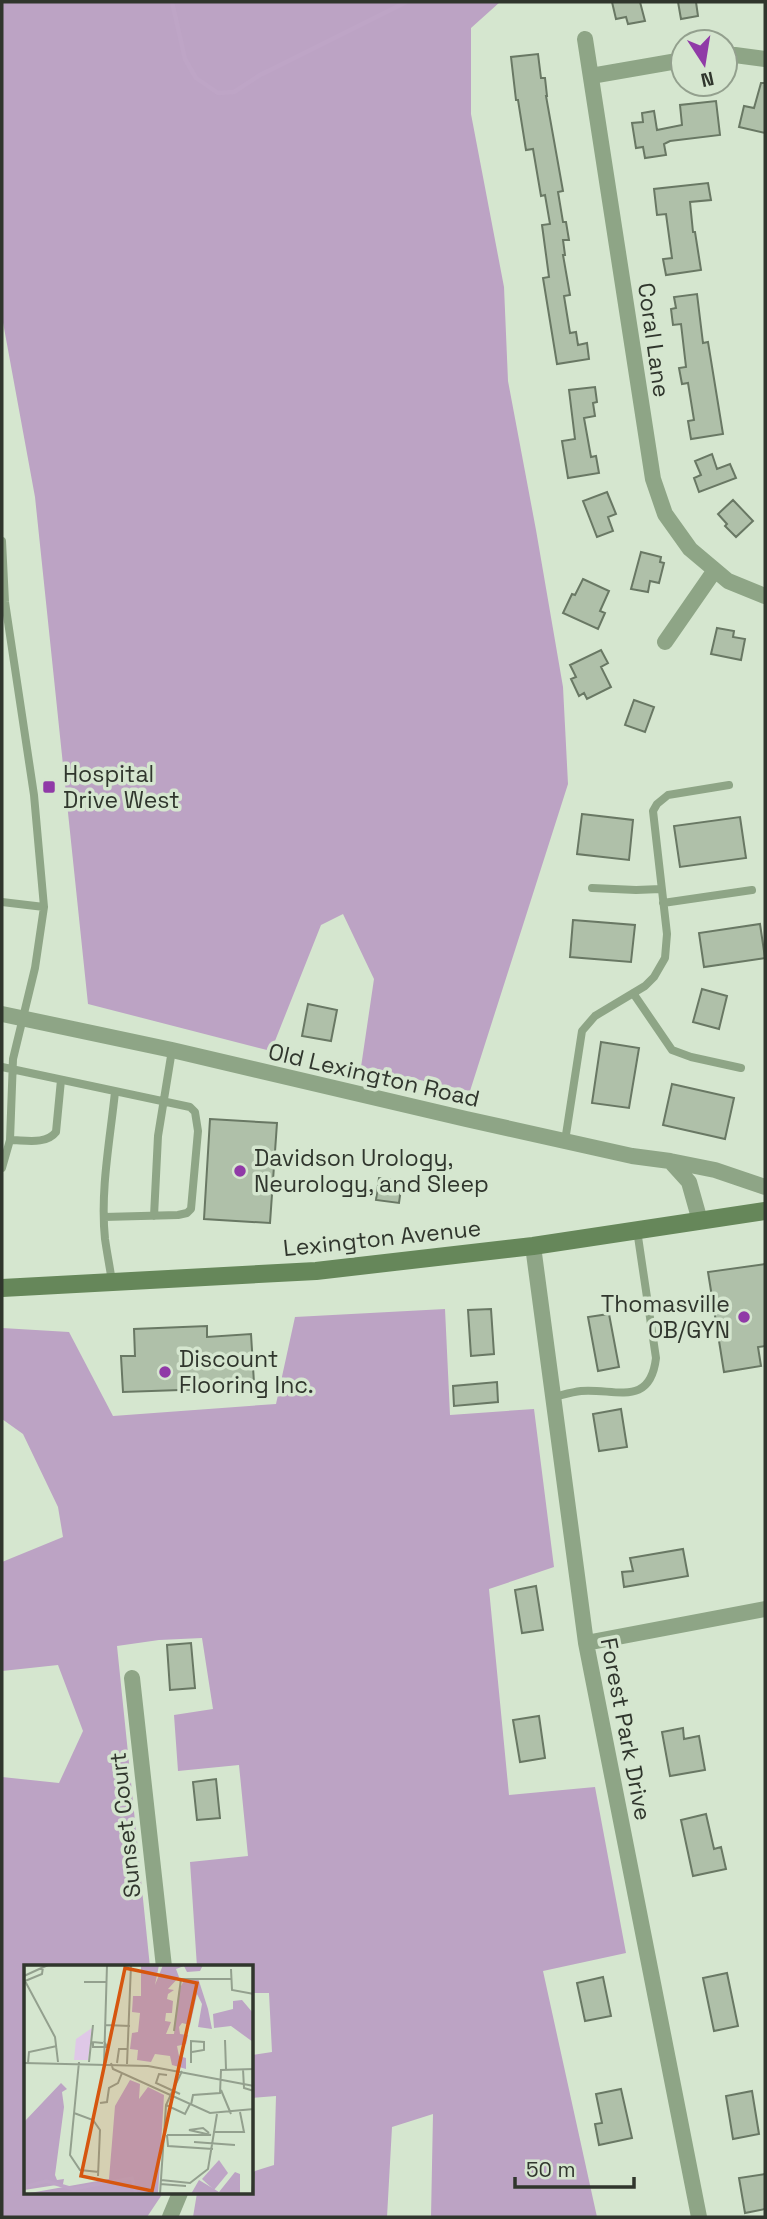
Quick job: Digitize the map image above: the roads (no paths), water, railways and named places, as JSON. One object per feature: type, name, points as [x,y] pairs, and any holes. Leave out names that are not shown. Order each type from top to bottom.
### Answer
[{"type":"main road","name":"Lexington Avenue","points":[[2,1287],[316,1271],[533,1246],[765,1211]]},
{"type":"street","name":"Coral Lane","points":[[585,39],[653,479],[665,514],[690,549],[728,581],[765,596]]},
{"type":"street","points":[[739,56],[765,59]]},
{"type":"street","points":[[591,76],[669,62]]},
{"type":"street","points":[[664,642],[715,570]]},
{"type":"street","name":"Old Lexington Road","points":[[2,1014],[172,1050],[271,1075],[632,1156],[715,1170],[765,1187]]},
{"type":"street","points":[[670,1161],[689,1182],[700,1221]]},
{"type":"street","name":"Forest Park Drive","points":[[533,1246],[586,1643],[699,2217]]},
{"type":"street","points":[[586,1643],[765,1609]]},
{"type":"street","name":"Sunset Court","points":[[132,1678],[164,1965]]},
{"type":"street","points":[[170,2217],[180,2194]]},
{"type":"lane","points":[[2,541],[3,602],[34,795],[44,907],[35,968],[13,1059],[10,1140],[2,1168]]},
{"type":"lane","points":[[565,1141],[582,1031],[595,1016],[654,977],[665,958],[667,934],[653,811],[668,795],[729,785]]},
{"type":"lane","points":[[592,888],[661,889]]},
{"type":"lane","points":[[663,903],[751,890]]},
{"type":"lane","points":[[2,902],[44,907]]},
{"type":"lane","points":[[633,993],[672,1050],[741,1068]]},
{"type":"lane","points":[[154,1216],[158,1136],[172,1050]]},
{"type":"lane","points":[[2,1067],[190,1107],[195,1112],[198,1131],[191,1209],[178,1215],[104,1217]]},
{"type":"lane","points":[[10,1140],[43,1141],[52,1137],[56,1132],[61,1080]]},
{"type":"lane","points":[[112,1282],[104,1217],[116,1092]]},
{"type":"lane","points":[[553,1397],[580,1391],[621,1394],[649,1384],[656,1358],[637,1230]]},
{"type":"waterway","points":[[172,2],[185,59],[196,78],[218,93],[234,92],[260,75],[406,2]]},
{"type":"place","name":"Hospital Drive West","points":[[49,787]]},
{"type":"place","name":"Davidson Urology, Neurology, and Sleep","points":[[240,1171]]},
{"type":"place","name":"Thomasville OB/GYN","points":[[744,1317]]},
{"type":"place","name":"Discount Flooring Inc.","points":[[165,1372]]}]
